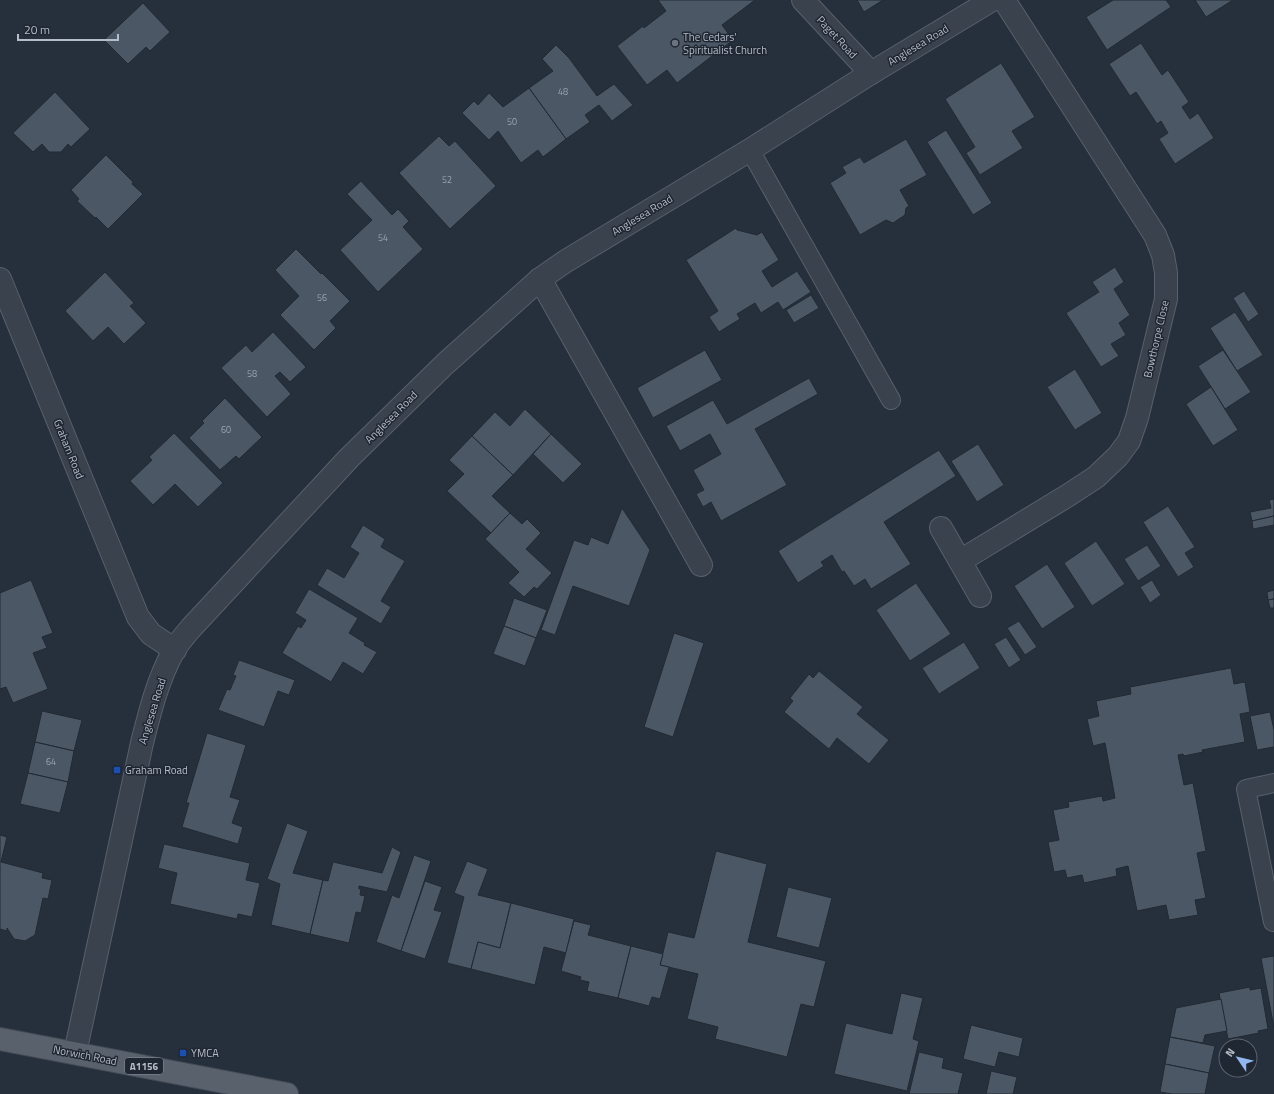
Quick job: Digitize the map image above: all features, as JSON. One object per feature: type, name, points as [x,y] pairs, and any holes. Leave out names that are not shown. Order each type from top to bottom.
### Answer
[{"type":"main road","name":"Norwich Road","points":[[0,1039],[287,1094]]},
{"type":"street","name":"Paget Road","points":[[803,0],[871,73]]},
{"type":"street","name":"Anglesea Road","points":[[75,1053],[142,743],[156,688],[174,650],[190,628],[349,458],[445,364],[540,279],[566,261],[750,150],[871,73],[992,0]]},
{"type":"street","name":"Bowthorpe Close","points":[[960,561],[1096,477],[1118,456],[1129,441],[1137,418],[1166,299],[1166,273],[1163,255],[1155,235],[1004,0]]},
{"type":"street","name":"Graham Road","points":[[0,279],[138,617],[151,634],[174,650]]},
{"type":"street","points":[[540,279],[701,565]]},
{"type":"street","points":[[942,528],[980,596]]},
{"type":"lane","points":[[750,150],[891,400]]},
{"type":"lane","points":[[1273,922],[1246,788],[1274,783]]},
{"type":"building","name":"The Cedars' Spiritualist Church","points":[[658,0],[755,0],[722,25],[733,40],[677,83],[667,70],[647,85],[617,46],[666,11]]},
{"type":"building","points":[[857,0],[883,0],[864,12]]},
{"type":"building","points":[[1113,0],[1166,0],[1171,7],[1107,50],[1086,17]]},
{"type":"building","points":[[1195,0],[1233,0],[1206,17]]},
{"type":"building","points":[[143,3],[170,32],[150,51],[146,47],[128,64],[104,40]]},
{"type":"building","points":[[1141,43],[1162,75],[1168,70],[1189,102],[1182,107],[1190,119],[1198,113],[1214,138],[1175,164],[1159,139],[1168,133],[1161,121],[1157,124],[1136,92],[1130,96],[1109,64]]},
{"type":"building","points":[[556,45],[569,58],[597,96],[614,84],[633,105],[612,121],[599,105],[585,115],[590,122],[566,139],[529,88],[553,71],[542,59]]},
{"type":"building","points":[[1001,63],[1035,117],[1012,131],[1023,148],[980,175],[966,153],[975,147],[945,99]]},
{"type":"building","points":[[529,88],[566,139],[543,157],[538,150],[521,163],[498,131],[489,140],[462,113],[474,101],[478,105],[489,93],[503,107]]},
{"type":"building","points":[[55,92],[90,129],[71,147],[68,144],[61,152],[49,152],[42,144],[33,152],[13,133]]},
{"type":"building","points":[[946,130],[992,203],[973,215],[927,142]]},
{"type":"building","points":[[439,136],[449,146],[455,141],[496,186],[450,229],[399,173]]},
{"type":"building","points":[[906,139],[927,175],[900,190],[909,206],[906,208],[905,215],[893,223],[886,220],[860,235],[830,183],[846,173],[842,167],[860,157],[864,163]]},
{"type":"building","points":[[106,155],[143,194],[108,229],[77,201],[79,199],[71,190]]},
{"type":"building","points":[[361,181],[392,215],[398,209],[409,221],[403,227],[423,249],[378,292],[340,250],[372,220],[347,194]]},
{"type":"building","points":[[736,228],[737,230],[757,235],[762,232],[779,260],[762,271],[772,287],[797,271],[811,292],[783,310],[778,302],[761,313],[755,303],[737,314],[740,319],[719,332],[709,317],[718,311],[686,260]]},
{"type":"building","points":[[296,249],[350,301],[330,321],[336,328],[314,350],[280,315],[299,296],[275,270]]},
{"type":"building","points":[[1115,267],[1124,282],[1114,289],[1130,315],[1119,323],[1126,335],[1111,344],[1119,356],[1101,367],[1066,313],[1099,292],[1092,282]]},
{"type":"building","points":[[105,272],[134,303],[130,306],[146,323],[124,344],[108,327],[93,341],[65,311]]},
{"type":"building","points":[[1244,291],[1259,314],[1248,322],[1233,298]]},
{"type":"building","points":[[811,295],[819,308],[794,323],[786,310]]},
{"type":"building","points":[[1235,312],[1263,355],[1237,371],[1210,328]]},
{"type":"building","points":[[273,332],[306,367],[290,382],[280,372],[275,376],[291,394],[267,417],[221,368],[246,345],[252,352]]},
{"type":"building","points":[[705,350],[722,380],[653,418],[637,388]]},
{"type":"building","points":[[1223,350],[1251,392],[1225,409],[1198,366]]},
{"type":"building","points":[[1075,369],[1102,413],[1075,430],[1047,387]]},
{"type":"building","points":[[809,378],[818,394],[755,429],[787,485],[721,521],[711,502],[703,507],[696,494],[704,490],[693,470],[721,454],[710,434],[680,451],[666,426],[713,400],[727,424]]},
{"type":"building","points":[[1211,387],[1238,430],[1213,446],[1186,404]]},
{"type":"building","points":[[225,398],[262,437],[239,459],[236,456],[220,470],[189,438],[204,423],[202,421]]},
{"type":"building","points":[[525,409],[551,434],[513,475],[472,436],[495,412],[510,426]]},
{"type":"building","points":[[174,433],[223,483],[198,507],[175,484],[153,505],[130,481],[152,460],[149,457]]},
{"type":"building","points":[[551,434],[582,464],[563,483],[533,454]]},
{"type":"building","points":[[472,436],[513,475],[492,496],[510,513],[491,533],[447,491],[464,474],[449,460]]},
{"type":"building","points":[[978,444],[1004,485],[977,502],[951,461]]},
{"type":"building","points":[[939,450],[956,476],[884,522],[911,564],[871,589],[865,579],[854,586],[844,571],[842,572],[832,555],[821,562],[824,566],[798,583],[778,551]]},
{"type":"building","points":[[1274,499],[1274,516],[1252,521],[1250,512],[1271,508],[1269,500]]},
{"type":"building","points":[[1168,506],[1195,547],[1185,553],[1194,567],[1178,577],[1143,522]]},
{"type":"building","points":[[622,508],[650,550],[629,606],[573,586],[555,635],[541,630],[574,540],[588,545],[591,537],[608,544]]},
{"type":"building","points":[[510,513],[522,524],[527,519],[541,533],[526,549],[552,573],[537,589],[534,587],[524,597],[508,583],[519,572],[485,539]]},
{"type":"building","points":[[1274,516],[1274,525],[1253,529],[1252,521]]},
{"type":"building","points":[[363,525],[385,539],[381,547],[405,561],[381,601],[391,607],[381,624],[317,585],[327,568],[344,578],[359,553],[350,547]]},
{"type":"building","points":[[1096,541],[1125,584],[1092,606],[1064,563]]},
{"type":"building","points":[[1147,545],[1161,566],[1138,581],[1124,559]]},
{"type":"building","points":[[1047,564],[1075,607],[1042,629],[1014,586]]},
{"type":"building","points":[[31,580],[53,633],[42,637],[47,648],[33,653],[48,689],[13,703],[6,687],[0,689],[0,593]]},
{"type":"building","points":[[1152,580],[1161,595],[1150,603],[1140,587]]},
{"type":"building","points":[[916,583],[951,634],[910,661],[876,610]]},
{"type":"building","points":[[309,589],[358,618],[349,633],[365,643],[364,645],[377,652],[363,674],[343,662],[331,682],[282,653],[298,626],[301,628],[306,620],[295,613]]},
{"type":"building","points":[[1274,590],[1274,599],[1268,600],[1267,592]]},
{"type":"building","points":[[514,598],[547,610],[536,638],[504,626]]},
{"type":"building","points":[[1274,599],[1274,608],[1270,608],[1268,600]]},
{"type":"building","points":[[1019,621],[1037,647],[1025,655],[1007,628]]},
{"type":"building","points":[[504,626],[536,638],[525,666],[493,654]]},
{"type":"building","points":[[674,633],[704,643],[673,737],[644,727]]},
{"type":"building","points":[[1006,637],[1021,660],[1009,668],[994,644]]},
{"type":"building","points":[[964,642],[980,668],[939,694],[922,668]]},
{"type":"building","points":[[239,660],[295,680],[289,695],[278,691],[264,727],[218,710],[227,689],[230,690],[236,676],[233,675]]},
{"type":"building","points":[[1231,668],[1234,684],[1245,682],[1250,712],[1240,714],[1245,742],[1202,750],[1203,752],[1184,756],[1183,754],[1178,755],[1184,785],[1193,783],[1206,851],[1197,853],[1206,898],[1195,900],[1198,915],[1169,920],[1166,905],[1137,911],[1128,866],[1116,869],[1117,876],[1084,883],[1082,875],[1067,878],[1065,870],[1054,872],[1048,842],[1059,840],[1053,810],[1069,807],[1068,802],[1102,796],[1103,801],[1115,798],[1105,743],[1093,746],[1087,719],[1099,716],[1096,701],[1131,694],[1130,687]]},
{"type":"building","points":[[819,671],[863,707],[857,714],[889,740],[869,764],[837,738],[829,749],[784,712],[793,701],[790,698],[809,674],[813,678]]},
{"type":"building","points":[[42,711],[82,720],[74,751],[35,742]]},
{"type":"building","points":[[1270,712],[1274,730],[1274,747],[1257,750],[1250,716]]},
{"type":"building","points":[[207,733],[246,745],[230,797],[240,800],[232,823],[243,827],[238,844],[182,827],[189,803],[186,803]]},
{"type":"building","points":[[35,742],[74,751],[68,782],[28,773]]},
{"type":"building","points":[[28,773],[68,782],[60,813],[20,804]]},
{"type":"building","points":[[287,823],[308,831],[293,873],[323,880],[310,934],[271,925],[280,884],[267,879]]},
{"type":"building","points":[[0,835],[7,837],[1,862],[43,873],[42,878],[52,880],[48,899],[43,898],[35,935],[25,941],[14,939],[7,928],[7,931],[0,929]]},
{"type":"building","points":[[164,844],[250,863],[246,880],[260,883],[252,917],[238,914],[237,919],[170,904],[177,873],[158,868]]},
{"type":"building","points":[[392,847],[401,852],[387,892],[359,886],[359,889],[361,889],[360,895],[365,896],[361,913],[356,912],[349,943],[310,934],[323,880],[328,881],[333,862],[382,873]]},
{"type":"building","points":[[716,851],[767,864],[748,942],[826,961],[814,1007],[801,1004],[787,1057],[715,1039],[718,1027],[687,1019],[698,974],[660,965],[668,932],[694,938]]},
{"type":"building","points":[[414,855],[431,861],[401,951],[376,942],[392,895],[399,898]]},
{"type":"building","points":[[467,861],[488,869],[478,895],[511,903],[500,948],[478,942],[471,969],[447,963],[464,897],[454,893]]},
{"type":"building","points":[[425,881],[442,887],[434,910],[442,912],[425,959],[401,951]]},
{"type":"building","points":[[788,887],[832,898],[819,948],[776,937]]},
{"type":"building","points":[[511,903],[574,919],[566,953],[544,947],[535,985],[471,969],[478,942],[500,948]]},
{"type":"building","points":[[574,921],[591,925],[588,935],[631,946],[618,998],[587,991],[589,982],[580,980],[581,977],[561,971]]},
{"type":"building","points":[[631,946],[663,954],[660,965],[669,967],[660,999],[652,997],[649,1006],[618,998]]},
{"type":"building","points":[[1274,956],[1274,1028],[1261,958]]},
{"type":"building","points":[[1250,987],[1250,990],[1261,988],[1268,1029],[1258,1031],[1259,1033],[1228,1038],[1219,993]]},
{"type":"building","points":[[901,993],[923,998],[913,1039],[919,1041],[907,1091],[834,1074],[846,1023],[892,1034]]},
{"type":"building","points":[[1221,999],[1227,1031],[1205,1035],[1203,1043],[1170,1037],[1176,1008]]},
{"type":"building","points":[[971,1025],[1023,1038],[1019,1057],[999,1052],[995,1067],[963,1059]]},
{"type":"building","points":[[1170,1037],[1215,1046],[1209,1073],[1165,1064]]},
{"type":"building","points":[[919,1052],[944,1058],[942,1068],[963,1073],[958,1094],[909,1094]]},
{"type":"building","points":[[1165,1064],[1209,1073],[1205,1094],[1172,1094],[1160,1092]]},
{"type":"building","points":[[991,1071],[1017,1077],[1013,1094],[986,1094]]},
{"type":"place","name":"The Cedars' Spiritualist Church","points":[[675,43]]},
{"type":"place","name":"Graham Road","points":[[117,770]]},
{"type":"place","name":"YMCA","points":[[183,1053]]}]
